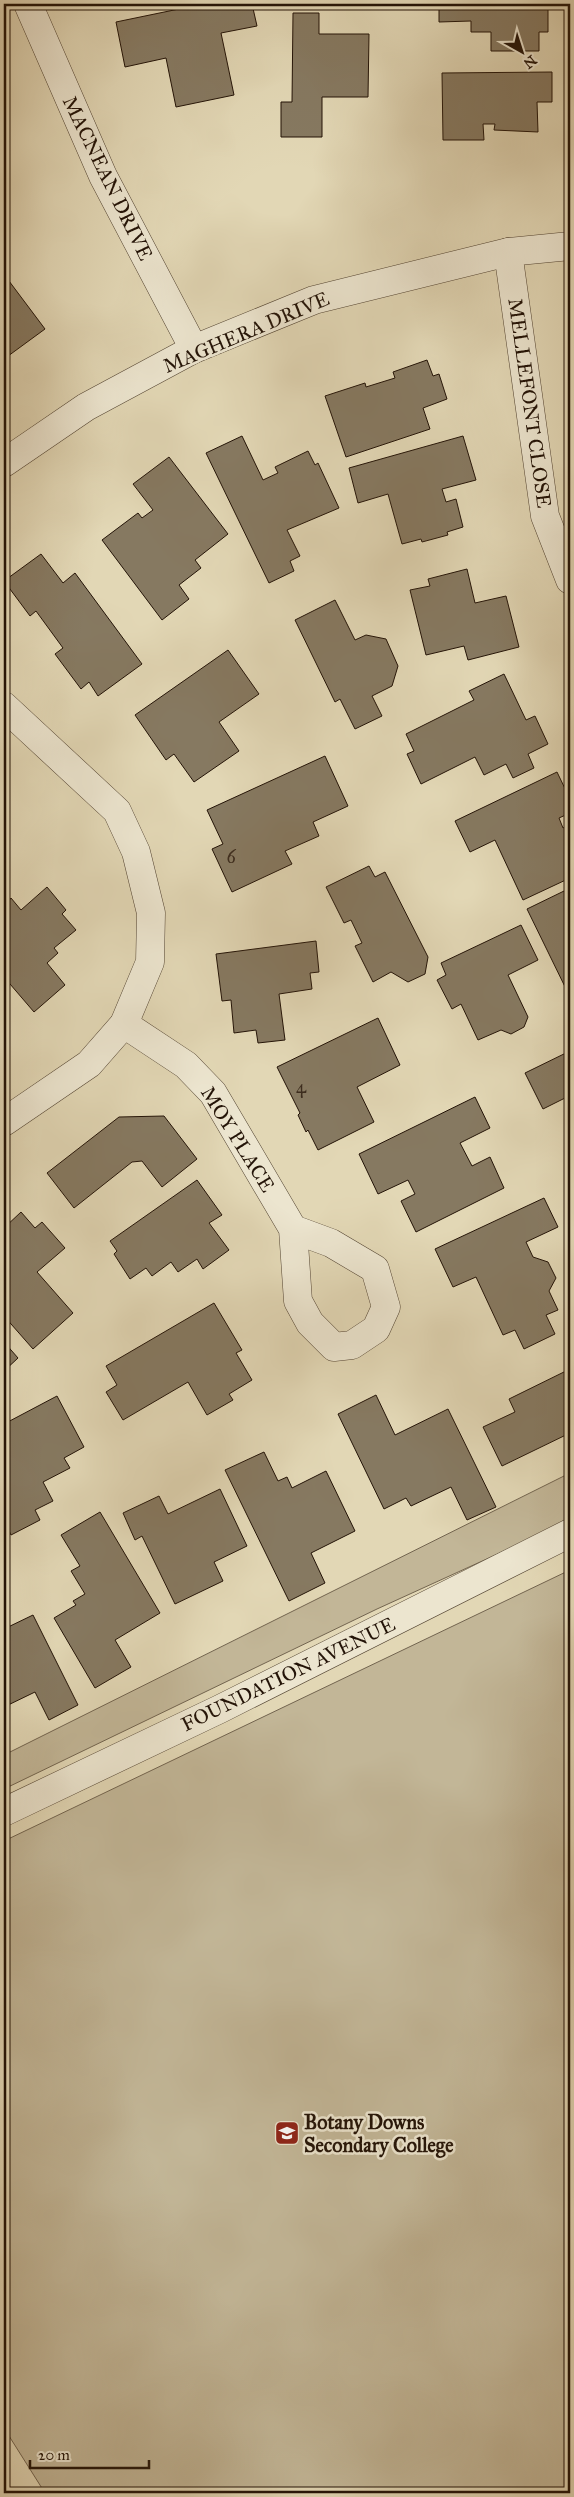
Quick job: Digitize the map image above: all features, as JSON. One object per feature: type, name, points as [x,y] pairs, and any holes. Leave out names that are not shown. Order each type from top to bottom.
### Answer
[{"type":"street","name":"MACNEAN DRIVE","points":[[28,4],[103,176],[194,349]]},
{"type":"street","name":"MAGHERA DRIVE","points":[[4,463],[86,407],[194,349],[314,300],[508,252],[570,246]]},
{"type":"street","name":"MELLEFONT CLOSE","points":[[508,252],[546,516],[570,580]]},
{"type":"street","points":[[4,706],[117,811],[136,852],[151,913],[150,962],[124,1024],[88,1064],[4,1122]]},
{"type":"street","name":"MOY PLACE","points":[[124,1024],[186,1066],[213,1093],[293,1229]]},
{"type":"street","name":"FOUNDATION AVENUE","points":[[4,1812],[220,1709],[570,1533]]},
{"type":"shaded area","points":[[570,1473],[570,1521],[377,1609],[4,1789],[4,1755]]},
{"type":"shaded area","name":"Botany Downs Secondary College","points":[[570,1570],[570,2493],[45,2493],[4,2428],[4,1841]]},
{"type":"building","points":[[203,4],[252,4],[257,26],[221,33],[234,95],[176,107],[166,58],[125,67],[116,22]]},
{"type":"building","points":[[439,4],[548,4],[548,32],[539,32],[539,51],[491,51],[491,32],[471,32],[471,21],[439,22]]},
{"type":"building","points":[[293,13],[319,13],[319,34],[369,34],[368,97],[322,97],[322,137],[281,137],[281,102],[292,102]]},
{"type":"building","points":[[552,72],[552,102],[537,102],[538,132],[494,130],[495,124],[483,124],[484,140],[443,140],[442,73]]},
{"type":"building","points":[[9,281],[45,329],[4,359],[4,285]]},
{"type":"building","points":[[427,360],[433,376],[439,374],[447,399],[423,408],[430,429],[346,457],[325,396],[365,383],[366,387],[395,378],[393,372]]},
{"type":"building","points":[[242,436],[263,480],[278,473],[275,467],[308,451],[315,465],[318,463],[339,508],[287,530],[300,556],[290,561],[294,571],[269,583],[206,453]]},
{"type":"building","points":[[463,436],[476,480],[442,489],[446,502],[456,499],[463,527],[447,532],[448,535],[422,542],[421,539],[402,544],[388,494],[358,503],[349,468]]},
{"type":"building","points":[[169,457],[228,534],[195,560],[201,568],[179,585],[189,599],[162,620],[102,540],[138,513],[142,518],[153,510],[133,484]]},
{"type":"building","points":[[41,554],[63,583],[75,573],[142,664],[98,696],[89,682],[81,689],[55,654],[63,648],[36,611],[30,616],[4,581]]},
{"type":"building","points":[[467,569],[475,603],[506,596],[519,647],[468,660],[464,646],[426,655],[410,590],[430,586],[428,579]]},
{"type":"building","points":[[335,600],[355,640],[366,635],[386,639],[398,666],[392,686],[372,696],[382,716],[355,729],[340,699],[335,702],[295,620]]},
{"type":"building","points":[[228,650],[259,694],[219,722],[239,751],[194,782],[174,754],[166,760],[135,715]]},
{"type":"building","points":[[504,674],[526,720],[535,716],[548,744],[528,754],[534,768],[513,778],[506,764],[484,775],[475,757],[421,784],[407,754],[414,751],[406,734],[474,700],[469,691]]},
{"type":"building","points":[[325,756],[348,806],[313,822],[319,836],[285,851],[292,864],[232,892],[212,849],[223,844],[207,810]]},
{"type":"building","points":[[557,772],[570,799],[570,813],[559,818],[563,828],[570,824],[570,878],[523,900],[495,840],[470,852],[455,821]]},
{"type":"building","points":[[369,866],[375,877],[385,872],[428,957],[425,974],[408,982],[391,972],[373,982],[355,946],[362,943],[351,920],[344,923],[326,887]]},
{"type":"building","points":[[47,887],[66,910],[62,914],[76,930],[54,948],[58,953],[47,963],[65,985],[34,1012],[4,977],[4,900],[7,903],[11,898],[21,910]]},
{"type":"building","points":[[564,891],[570,904],[570,997],[527,909]]},
{"type":"building","points":[[521,925],[538,960],[508,975],[528,1017],[524,1027],[511,1034],[501,1030],[478,1040],[461,1004],[452,1009],[437,980],[446,975],[441,963]]},
{"type":"building","points":[[316,941],[319,972],[310,973],[312,989],[279,994],[285,1040],[258,1043],[256,1030],[234,1033],[231,1000],[222,1001],[216,954]]},
{"type":"building","points":[[378,1018],[400,1065],[357,1087],[374,1122],[318,1150],[308,1130],[306,1132],[298,1115],[300,1113],[277,1067]]},
{"type":"building","points":[[570,1051],[570,1103],[567,1097],[543,1109],[525,1073]]},
{"type":"building","points":[[475,1097],[490,1128],[460,1143],[472,1166],[490,1157],[504,1188],[416,1232],[401,1201],[415,1194],[408,1180],[378,1194],[359,1154]]},
{"type":"building","points":[[164,1116],[197,1159],[162,1187],[142,1161],[132,1162],[74,1208],[47,1173],[119,1117]]},
{"type":"building","points":[[197,1180],[222,1215],[209,1223],[229,1250],[203,1269],[197,1259],[178,1272],[171,1262],[152,1276],[146,1268],[130,1279],[114,1254],[117,1251],[110,1241]]},
{"type":"building","points":[[544,1198],[558,1227],[526,1242],[533,1257],[548,1262],[556,1278],[549,1291],[558,1310],[546,1315],[555,1334],[524,1349],[515,1330],[503,1335],[476,1277],[453,1287],[435,1249]]},
{"type":"building","points":[[21,1212],[35,1228],[42,1222],[65,1248],[37,1272],[73,1313],[33,1349],[4,1316],[4,1228]]},
{"type":"building","points":[[214,1303],[242,1350],[236,1353],[252,1380],[229,1394],[233,1400],[207,1415],[188,1382],[123,1420],[106,1392],[117,1385],[106,1366]]},
{"type":"building","points":[[4,1342],[18,1358],[4,1371]]},
{"type":"building","points":[[570,1369],[570,1433],[502,1466],[483,1427],[515,1412],[509,1399]]},
{"type":"building","points":[[376,1395],[395,1435],[448,1409],[496,1507],[467,1520],[451,1487],[411,1506],[406,1498],[384,1509],[338,1414]]},
{"type":"building","points":[[57,1396],[84,1447],[64,1458],[70,1468],[43,1482],[53,1501],[35,1510],[40,1520],[11,1535],[4,1521],[4,1424]]},
{"type":"building","points":[[264,1452],[278,1481],[287,1477],[292,1488],[326,1471],[355,1531],[311,1553],[325,1583],[289,1601],[225,1470]]},
{"type":"building","points":[[220,1489],[247,1546],[214,1562],[223,1581],[175,1604],[142,1536],[135,1540],[123,1513],[159,1496],[168,1514]]},
{"type":"building","points":[[100,1512],[160,1613],[115,1640],[131,1667],[95,1688],[54,1618],[76,1605],[73,1601],[85,1594],[71,1571],[80,1566],[61,1535]]},
{"type":"building","points":[[33,1615],[78,1705],[49,1720],[35,1692],[4,1707],[4,1629]]},
{"type":"place","name":"Botany Downs Secondary College","points":[[287,2133]]}]
